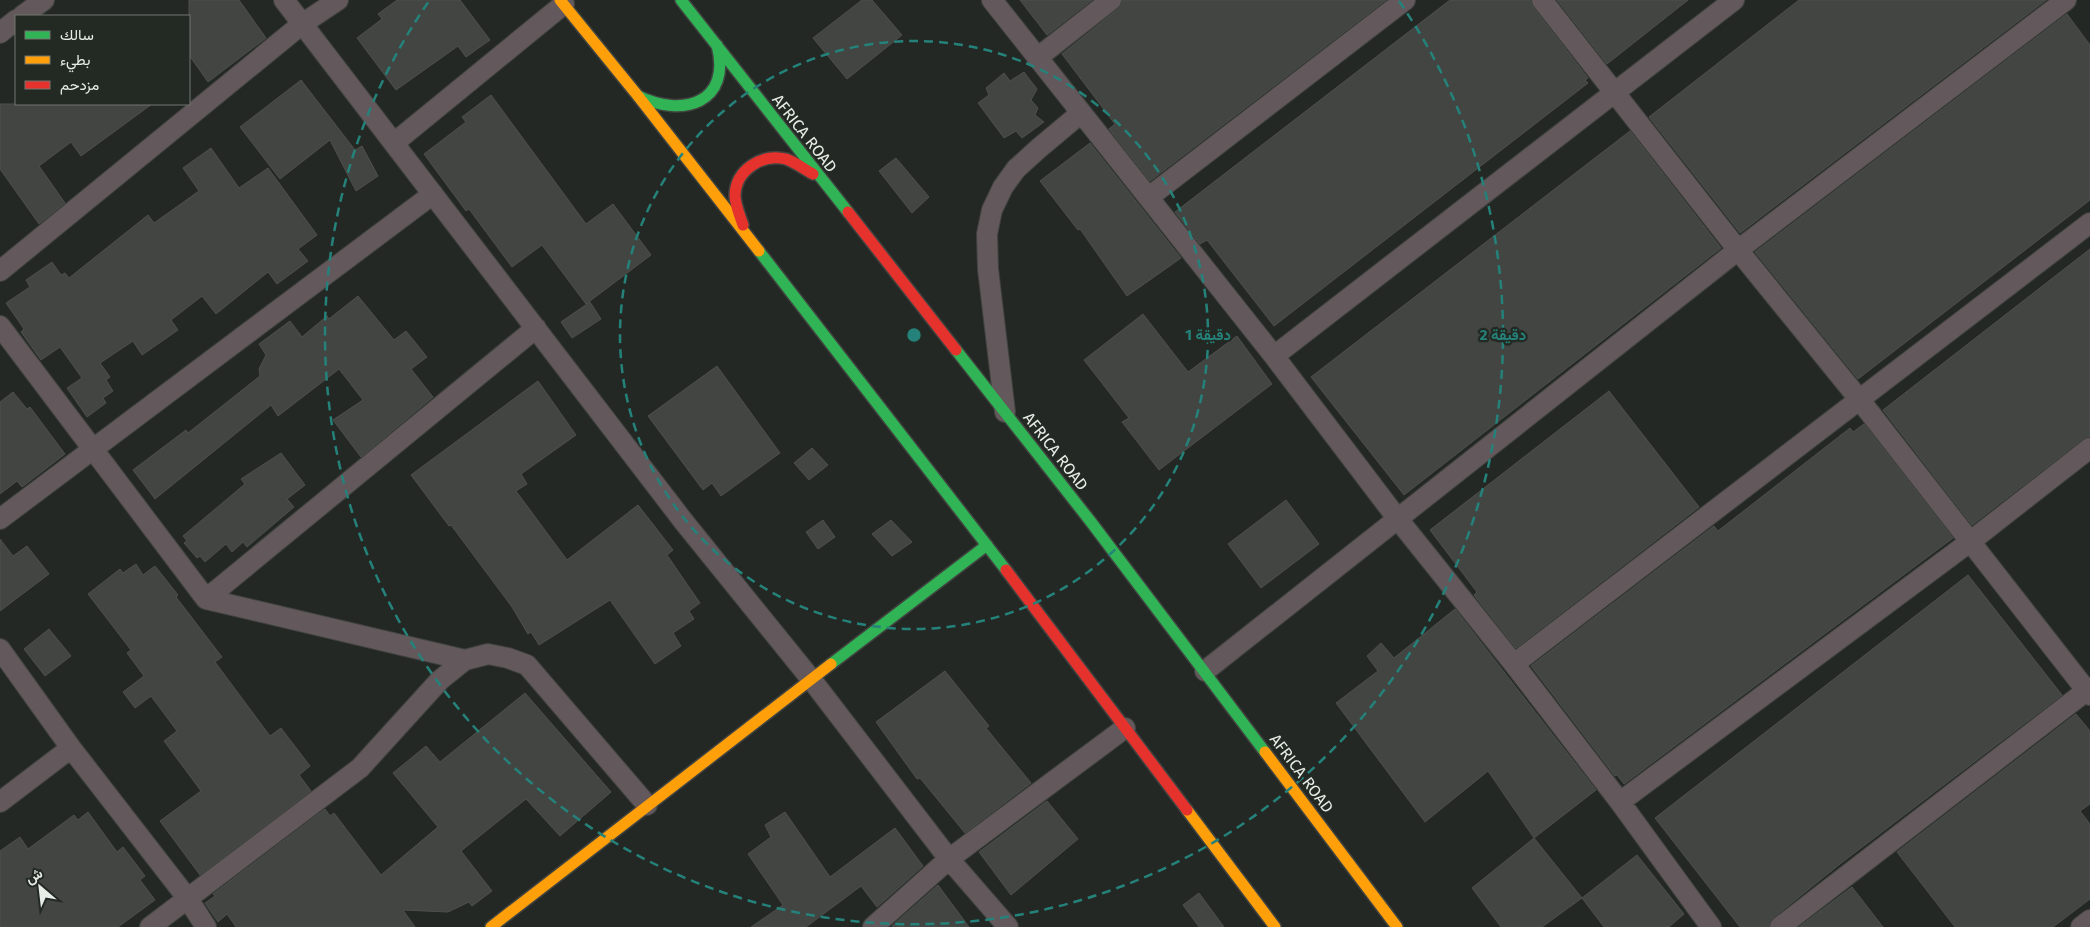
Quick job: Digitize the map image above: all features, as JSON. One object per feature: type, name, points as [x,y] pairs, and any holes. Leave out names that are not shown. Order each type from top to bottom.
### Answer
[{"type":"street","points":[[20,12],[44,0]]},
{"type":"street","points":[[284,0],[684,522],[811,679],[949,860],[1008,927]]},
{"type":"street","points":[[0,271],[302,24],[338,0]]},
{"type":"street","name":"AFRICA ROAD","points":[[681,0],[1005,412],[1398,927]]},
{"type":"street","points":[[992,0],[1274,356],[1397,518],[1514,664],[1620,802],[1711,927]]},
{"type":"street","points":[[1037,58],[1111,0]]},
{"type":"street","points":[[1149,198],[1404,0]]},
{"type":"street","points":[[1542,0],[2089,691],[1780,927]]},
{"type":"street","points":[[1274,356],[1734,0]]},
{"type":"street","points":[[1205,672],[1397,518],[1738,250],[2066,0]]},
{"type":"street","points":[[394,143],[562,2],[638,96],[987,545],[1276,927]]},
{"type":"street","points":[[0,33],[15,17]]},
{"type":"street","points":[[638,96],[664,106],[674,107],[684,107],[701,100],[710,92],[719,78],[720,59],[717,45]]},
{"type":"street","points":[[1005,412],[988,269],[987,234],[992,210],[1003,187],[1016,169],[1038,148],[1081,113]]},
{"type":"street","points":[[747,237],[735,198],[736,185],[743,172],[753,164],[773,158],[785,159],[819,177]]},
{"type":"street","points":[[0,519],[432,194]]},
{"type":"street","points":[[1514,664],[2090,222]]},
{"type":"street","points":[[0,326],[206,599],[465,660]]},
{"type":"street","points":[[206,599],[536,328]]},
{"type":"street","points":[[1620,802],[1970,541],[2090,448]]},
{"type":"street","points":[[490,927],[987,545]]},
{"type":"street","points":[[0,649],[71,748],[188,899],[206,927]]},
{"type":"street","points":[[150,927],[360,768],[440,680],[465,660],[488,654],[508,658],[527,665],[647,805]]},
{"type":"street","points":[[873,927],[949,860],[1125,728]]},
{"type":"street","points":[[0,802],[71,748]]},
{"type":"street","points":[[2081,927],[2090,920]]},
{"type":"building","points":[[189,0],[239,0],[266,38],[208,82],[190,56]]},
{"type":"building","points":[[397,0],[460,0],[490,40],[466,57],[458,46],[396,90],[357,38],[382,19],[378,14]]},
{"type":"building","points":[[862,0],[872,0],[902,35],[847,79],[813,38]]},
{"type":"building","points":[[1020,0],[1092,0],[1047,35]]},
{"type":"building","points":[[1123,0],[1386,0],[1150,181],[1109,129],[1115,124],[1062,54],[1118,9]]},
{"type":"building","points":[[1450,0],[1530,0],[1533,7],[1588,78],[1585,80],[1588,83],[1274,326],[1207,240],[1200,244],[1175,212]]},
{"type":"building","points":[[1557,0],[1688,0],[1607,64]]},
{"type":"building","points":[[1799,0],[2046,0],[1740,233],[1649,117]]},
{"type":"building","points":[[2067,14],[2090,45],[2090,200],[1858,379],[1755,252]]},
{"type":"building","points":[[1024,72],[1037,89],[1031,100],[1038,108],[1035,115],[1044,122],[1022,138],[1016,131],[1004,138],[978,103],[989,95],[986,88],[1004,73],[1010,81]]},
{"type":"building","points":[[301,80],[355,150],[362,146],[378,176],[356,191],[330,140],[280,179],[240,127]]},
{"type":"building","points":[[491,95],[586,224],[613,204],[651,255],[586,304],[542,245],[512,267],[469,209],[466,211],[424,154],[466,122],[462,117]]},
{"type":"building","points":[[0,104],[151,105],[81,156],[71,142],[39,166],[65,203],[39,224],[0,169]]},
{"type":"building","points":[[1630,131],[1721,248],[1404,495],[1311,377]]},
{"type":"building","points":[[1090,143],[1181,258],[1127,296],[1080,229],[1078,230],[1040,181]]},
{"type":"building","points":[[211,148],[239,188],[268,168],[317,235],[298,249],[308,261],[277,284],[268,272],[216,314],[202,296],[171,320],[178,330],[142,355],[133,341],[100,363],[110,377],[106,380],[113,391],[103,398],[106,403],[87,417],[67,388],[82,378],[60,347],[41,360],[21,332],[24,329],[6,303],[30,287],[26,280],[52,262],[61,275],[65,273],[69,278],[148,215],[154,223],[199,191],[183,168]]},
{"type":"building","points":[[896,158],[929,197],[912,213],[879,171]]},
{"type":"building","points":[[2090,249],[2090,436],[2083,439],[1972,525],[1883,410]]},
{"type":"building","points":[[358,296],[394,340],[406,331],[427,357],[411,369],[433,397],[361,457],[333,420],[363,400],[339,369],[278,416],[271,405],[155,499],[133,470],[186,430],[188,433],[260,376],[259,369],[266,355],[259,344],[290,321],[302,337],[327,316],[329,319]]},
{"type":"building","points":[[590,302],[601,319],[572,338],[561,322]]},
{"type":"building","points":[[1143,314],[1188,372],[1237,336],[1272,384],[1159,470],[1122,422],[1129,418],[1084,360]]},
{"type":"building","points":[[717,366],[780,453],[721,496],[712,483],[703,490],[648,416]]},
{"type":"building","points":[[538,381],[576,435],[521,474],[527,484],[516,491],[567,560],[638,505],[673,550],[667,555],[700,603],[689,611],[694,619],[673,633],[681,646],[655,664],[610,600],[539,645],[531,632],[528,634],[512,607],[411,475]]},
{"type":"building","points":[[1609,391],[1699,507],[1516,648],[1474,595],[1477,592],[1430,530]]},
{"type":"building","points":[[13,392],[27,409],[30,407],[65,454],[22,487],[17,481],[0,494],[0,402]]},
{"type":"building","points":[[1864,424],[1953,538],[1624,784],[1617,775],[1615,776],[1531,666],[1714,526],[1718,531],[1850,428],[1853,432]]},
{"type":"building","points":[[812,448],[828,465],[809,480],[794,463]]},
{"type":"building","points":[[281,453],[305,485],[287,499],[294,507],[247,547],[243,542],[232,552],[226,544],[205,562],[200,556],[197,558],[184,543],[187,541],[183,536],[245,484],[241,479]]},
{"type":"building","points":[[1286,500],[1319,544],[1261,588],[1228,544]]},
{"type":"building","points":[[823,520],[835,537],[818,549],[806,532]]},
{"type":"building","points":[[891,520],[912,542],[892,556],[872,534]]},
{"type":"building","points":[[0,539],[13,556],[27,546],[49,574],[0,611]]},
{"type":"building","points":[[136,564],[143,575],[155,566],[222,657],[215,662],[270,736],[281,728],[310,766],[299,775],[311,791],[200,875],[160,821],[201,791],[164,741],[177,731],[151,696],[135,708],[123,692],[144,676],[127,653],[131,650],[88,594],[120,569],[123,573]]},
{"type":"building","points":[[1968,575],[2062,695],[1840,864],[1773,918],[1768,927],[1740,927],[1655,818]]},
{"type":"building","points":[[1455,609],[1596,790],[1534,838],[1488,771],[1425,822],[1336,703],[1378,671],[1367,656],[1381,643],[1394,658]]},
{"type":"building","points":[[49,629],[71,656],[45,676],[24,649]]},
{"type":"building","points":[[945,671],[989,726],[986,728],[1031,783],[965,833],[920,778],[917,779],[876,722]]},
{"type":"building","points":[[525,693],[611,792],[560,836],[526,799],[461,851],[492,891],[472,906],[469,902],[448,912],[403,910],[415,927],[236,927],[227,914],[218,922],[205,903],[215,896],[213,894],[325,809],[330,816],[334,813],[381,875],[438,827],[393,773],[426,746],[440,762]]},
{"type":"building","points":[[2076,714],[2090,731],[2090,804],[2080,811],[2090,824],[2090,899],[2053,927],[1955,927],[1897,852]]},
{"type":"building","points":[[1047,801],[1078,839],[1011,895],[979,852]]},
{"type":"building","points":[[88,812],[117,852],[123,847],[145,876],[140,880],[155,900],[118,927],[0,927],[0,851],[20,837],[28,849],[74,815],[78,820]]},
{"type":"building","points":[[785,812],[830,877],[895,828],[923,866],[877,907],[861,886],[806,927],[751,927],[783,905],[748,854],[771,837],[765,825]]},
{"type":"building","points":[[1534,838],[1582,898],[1542,927],[1501,927],[1472,888]]},
{"type":"building","points":[[1637,855],[1684,914],[1669,927],[1604,927],[1582,898]]},
{"type":"building","points":[[938,885],[969,927],[892,926]]},
{"type":"building","points":[[1852,887],[1883,927],[1799,927]]},
{"type":"building","points":[[1199,893],[1224,927],[1199,927],[1183,905]]},
{"type":"traffic: fast","points":[[681,0],[848,212]]},
{"type":"traffic: fast","points":[[638,96],[655,103],[671,105],[687,105],[700,100],[710,92],[717,81],[720,65],[717,45]]},
{"type":"traffic: fast","points":[[759,251],[1006,570]]},
{"type":"traffic: fast","points":[[956,350],[1091,522],[1265,752]]},
{"type":"traffic: fast","points":[[831,664],[987,545]]},
{"type":"traffic: slow","points":[[560,0],[759,251]]},
{"type":"traffic: slow","points":[[491,927],[831,664]]},
{"type":"traffic: slow","points":[[1265,752],[1397,927]]},
{"type":"traffic: slow","points":[[1187,810],[1275,927]]},
{"type":"traffic: jam","points":[[743,225],[737,207],[736,186],[745,171],[752,165],[768,159],[786,159],[813,174]]},
{"type":"traffic: jam","points":[[848,212],[956,350]]},
{"type":"traffic: jam","points":[[1006,570],[1187,810]]}]
